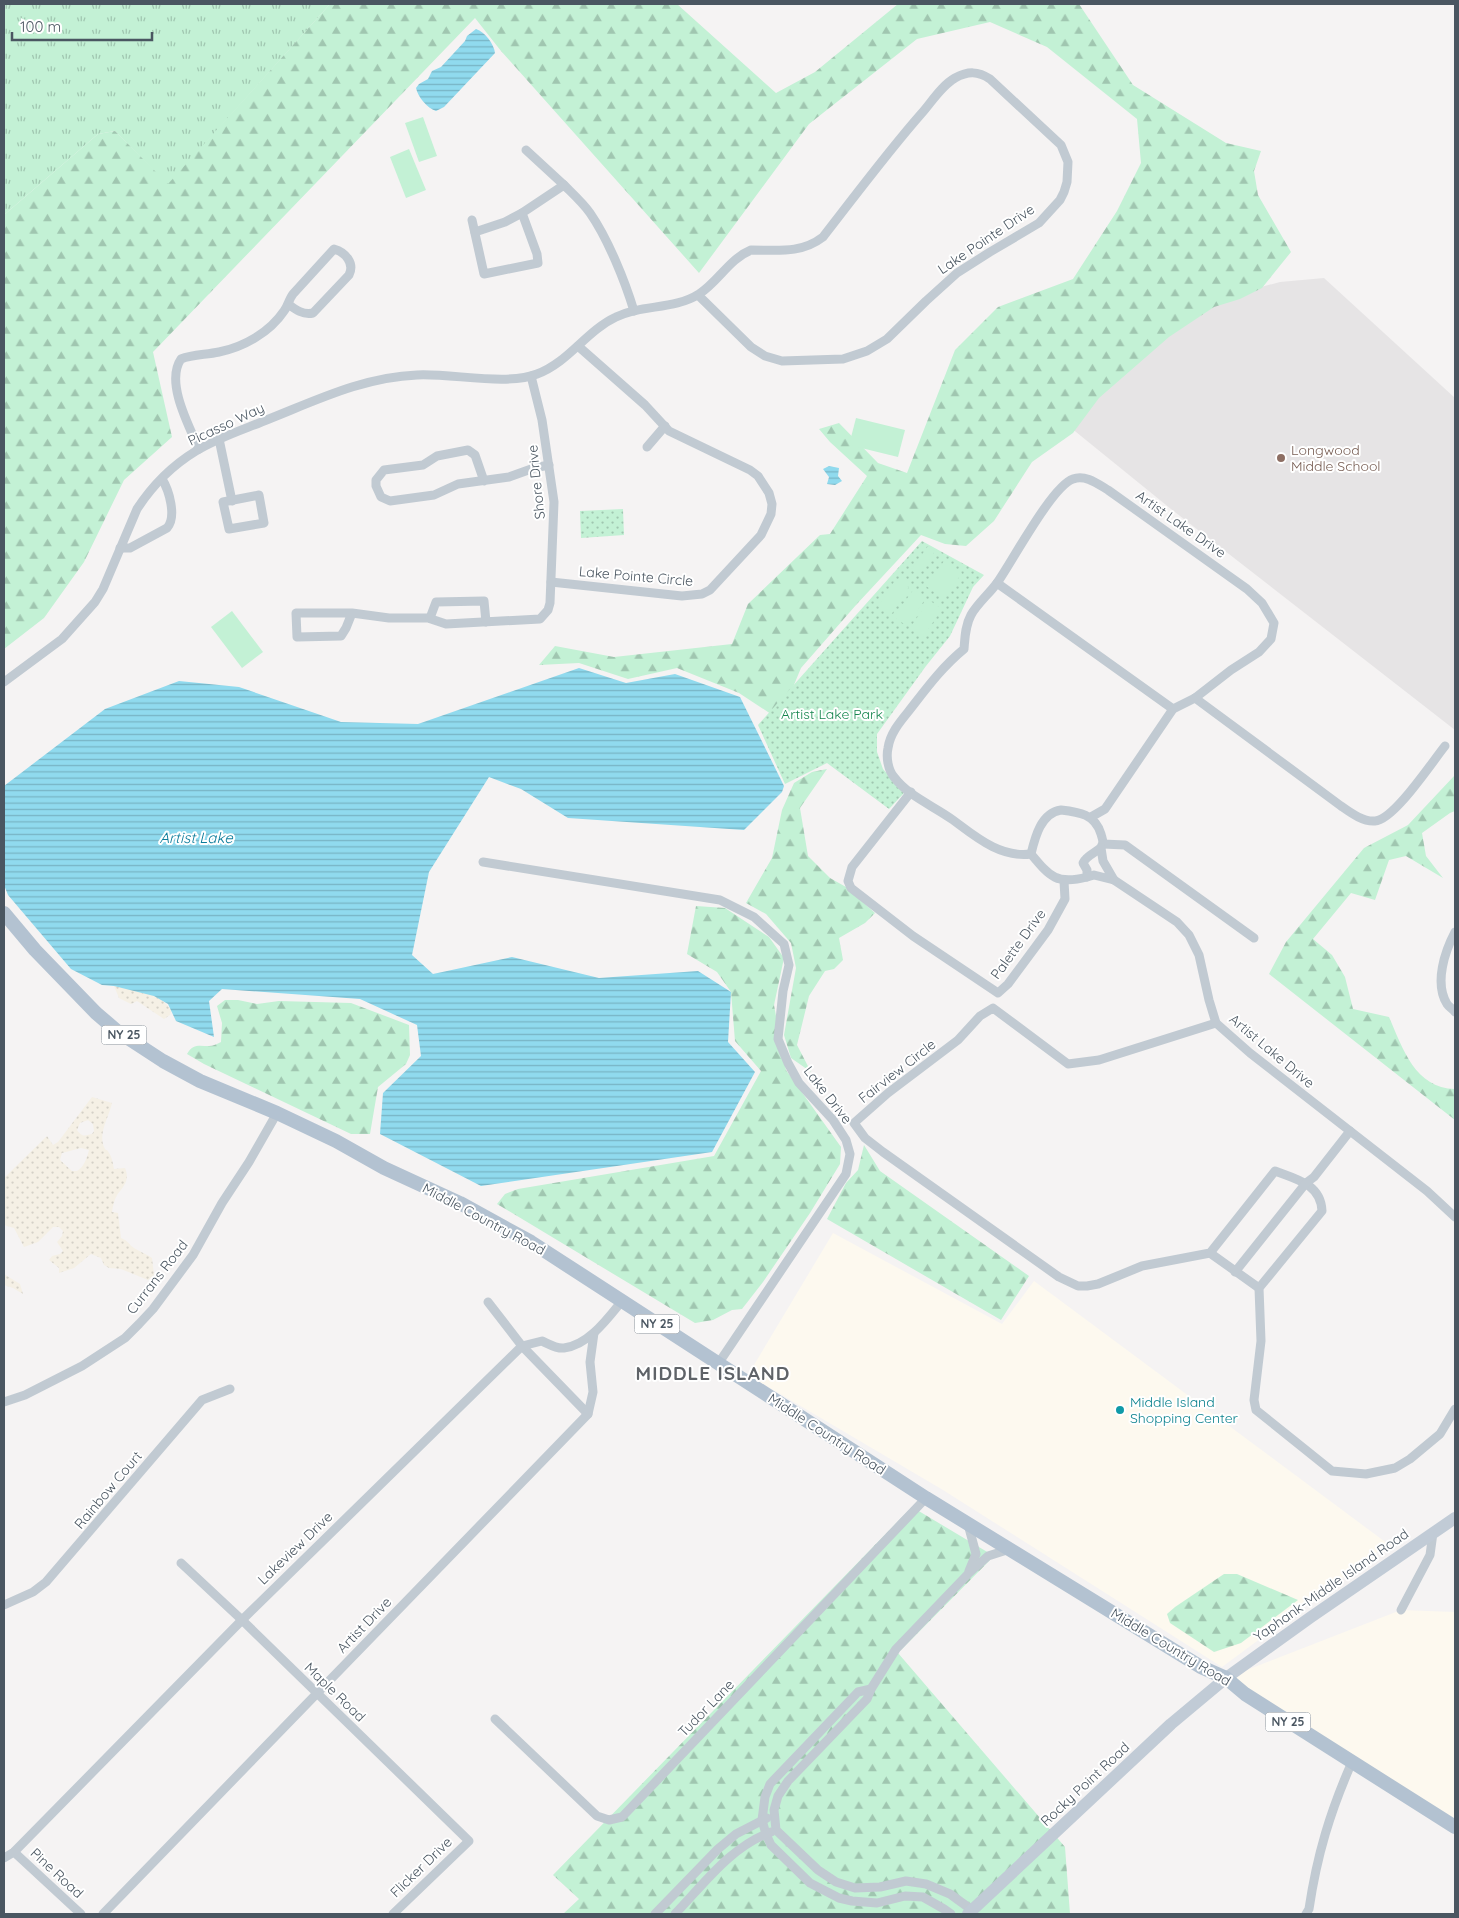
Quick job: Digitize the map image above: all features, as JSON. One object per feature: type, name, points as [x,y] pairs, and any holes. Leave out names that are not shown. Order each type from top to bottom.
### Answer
[{"type":"main road","name":"Middle Country Road","points":[[4,913],[35,950],[96,1013],[118,1031],[163,1061],[200,1080],[336,1141],[384,1168],[460,1203],[530,1242],[926,1498],[1201,1668],[1226,1678],[1244,1694],[1455,1827]]},
{"type":"main road","name":"Yaphank-Middle Island Road","points":[[1226,1678],[1455,1518]]},
{"type":"main road","name":"Rocky Point Road","points":[[970,1912],[1157,1737],[1226,1678]]},
{"type":"street","name":"Lake Pointe Drive","points":[[562,361],[608,320],[625,313],[672,305],[698,295],[709,287],[737,257],[750,250],[812,246],[823,237],[902,136],[946,86],[964,74],[973,72],[982,74],[990,79],[1056,139],[1065,154],[1068,173],[1064,192],[1060,200],[1039,223],[994,249],[957,274],[926,300],[887,339],[856,356],[836,360],[792,362],[765,356],[741,338],[698,295]]},
{"type":"street","points":[[526,150],[589,211],[624,282],[634,311]]},
{"type":"street","points":[[475,232],[505,222],[564,185]]},
{"type":"street","points":[[472,220],[484,274],[538,263],[537,254],[522,213]]},
{"type":"street","points":[[199,449],[177,395],[176,366],[181,359],[188,356],[226,350],[251,340],[270,327],[281,316],[293,294],[334,249],[338,250],[351,262],[352,268],[349,275],[313,314],[299,312],[288,304]]},
{"type":"street","name":"Lake Pointe Circle","points":[[551,582],[682,596],[702,594],[717,583],[761,535],[769,520],[772,504],[769,493],[758,476],[739,464],[678,436],[664,426],[645,405],[578,346]]},
{"type":"street","name":"Picasso Way","points":[[4,682],[62,639],[72,629],[103,590],[137,509],[153,487],[179,463],[199,449],[323,397],[375,380],[426,374],[513,379],[531,376],[547,370],[562,361]]},
{"type":"street","name":"Shore Drive","points":[[486,622],[540,619],[545,615],[550,603],[554,502],[542,420],[531,376]]},
{"type":"street","points":[[647,446],[664,426]]},
{"type":"street","points":[[219,439],[232,500]]},
{"type":"street","points":[[484,481],[475,455],[468,450],[437,456],[423,465],[384,470],[376,480],[381,497],[390,501],[434,495],[458,484],[484,481],[509,477],[549,465]]},
{"type":"street","name":"Artist Lake Drive","points":[[1031,854],[1012,854],[981,841],[911,792],[893,776],[887,758],[888,748],[896,727],[943,667],[964,649],[967,624],[971,614],[997,582],[1017,548],[1065,482],[1078,477],[1092,481],[1248,589],[1262,603],[1274,623],[1271,638],[1260,652],[1231,670],[1194,698],[1173,709],[1105,809],[1091,817],[1096,824],[1102,846],[1103,861],[1114,880]]},
{"type":"street","points":[[120,548],[130,548],[168,528],[173,520],[167,491],[162,479]]},
{"type":"street","points":[[259,495],[264,523],[229,529],[223,502],[232,500],[259,495]]},
{"type":"street","points":[[997,582],[1173,709]]},
{"type":"street","points":[[352,613],[341,636],[296,637],[296,613],[352,613],[395,619],[430,618],[446,624],[486,622],[484,600],[436,602],[430,618]]},
{"type":"street","points":[[1194,698],[1341,806],[1366,821],[1378,821],[1390,814],[1405,799],[1445,746]]},
{"type":"street","name":"Palette Drive","points":[[911,792],[852,868],[848,882],[850,888],[914,936],[998,993],[1008,984],[1048,930],[1065,899],[1064,881]]},
{"type":"street","points":[[1064,881],[1049,874],[1031,854],[1036,833],[1044,820],[1056,811],[1078,812],[1091,817]]},
{"type":"street","points":[[1087,877],[1087,870],[1083,863],[1086,857],[1102,846],[1125,845],[1254,938]]},
{"type":"street","name":"Lake Drive","points":[[483,862],[720,900],[754,917],[784,944],[789,965],[783,991],[778,1039],[788,1064],[799,1083],[833,1120],[846,1140],[850,1154],[846,1174],[718,1364]]},
{"type":"street","name":"Artist Lake Drive","points":[[1064,881],[1070,882],[1094,875],[1114,880],[1177,922],[1189,935],[1199,955],[1216,1023],[1250,1053],[1427,1191],[1455,1216]]},
{"type":"street","points":[[1455,932],[1443,962],[1441,975],[1447,1004],[1455,1012]]},
{"type":"street","name":"Fairview Circle","points":[[1210,1253],[1142,1266],[1098,1284],[1078,1286],[1059,1277],[883,1152],[865,1138],[854,1123],[888,1093],[958,1040],[980,1016],[994,1008],[1068,1064],[1099,1060],[1216,1023]]},
{"type":"street","name":"Currans Road","points":[[4,1402],[25,1395],[82,1366],[125,1338],[139,1324],[153,1309],[193,1256],[222,1203],[249,1162],[277,1113]]},
{"type":"street","points":[[1235,1272],[1350,1131]]},
{"type":"street","points":[[1259,1288],[1210,1253],[1275,1171],[1306,1183],[1315,1190],[1319,1197],[1322,1211],[1259,1288],[1261,1341],[1254,1400],[1256,1410],[1332,1471],[1366,1474],[1395,1468],[1410,1460],[1440,1434],[1455,1409]]},
{"type":"street","points":[[522,1346],[542,1341],[555,1347],[565,1348],[594,1333],[622,1301]]},
{"type":"street","points":[[488,1302],[522,1346],[588,1414]]},
{"type":"street","points":[[588,1414],[593,1392],[590,1362],[594,1333]]},
{"type":"street","name":"Lakeview Drive","points":[[4,1858],[14,1852],[242,1620],[522,1346]]},
{"type":"street","name":"Rainbow Court","points":[[4,1605],[33,1592],[46,1582],[202,1400],[230,1389]]},
{"type":"street","name":"Artist Drive","points":[[103,1914],[588,1414]]},
{"type":"street","name":"Tudor Lane","points":[[495,1718],[597,1816],[608,1820],[622,1817],[926,1498]]},
{"type":"street","points":[[968,1524],[976,1554],[969,1573]]},
{"type":"street","points":[[1401,1610],[1430,1555],[1433,1533]]},
{"type":"street","points":[[970,1912],[950,1894],[926,1884],[906,1882],[880,1887],[855,1888],[836,1882],[818,1870],[776,1830],[774,1810],[778,1796],[788,1781],[867,1699],[871,1688],[896,1649],[969,1573],[988,1556],[1010,1549]]},
{"type":"street","name":"Maple Road","points":[[181,1563],[469,1841]]},
{"type":"street","points":[[871,1688],[858,1692],[770,1784],[765,1797],[762,1820],[766,1834],[771,1845],[810,1883],[839,1898],[877,1903],[905,1896],[923,1898],[944,1908],[951,1914]]},
{"type":"street","points":[[1306,1914],[1309,1909],[1315,1868],[1330,1818],[1352,1762]]},
{"type":"street","points":[[655,1914],[718,1849],[736,1834],[775,1815]]},
{"type":"street","points":[[675,1914],[729,1857],[747,1843],[776,1830]]},
{"type":"street","name":"Flicker Drive","points":[[393,1914],[469,1841]]},
{"type":"street","name":"Pine Road","points":[[14,1852],[81,1914]]},
{"type":"shaded area","name":"Longwood Middle School","points":[[1324,278],[1455,398],[1455,730],[1171,509],[1044,406],[1067,368],[1246,291],[1280,282]]},
{"type":"shaded area","points":[[833,1233],[1002,1324],[1034,1281],[1388,1544],[1222,1667],[943,1490],[748,1375]]},
{"type":"shaded area","points":[[1401,1610],[1455,1612],[1455,1820],[1226,1678]]},
{"type":"green space","points":[[4,4],[330,4],[168,185],[115,131],[98,134],[4,215]]},
{"type":"green space","points":[[330,4],[677,4],[776,93],[815,72],[898,4],[1079,4],[1133,85],[1226,143],[1261,151],[1254,171],[1258,195],[1291,252],[1262,288],[1240,299],[1214,307],[1169,337],[1099,398],[1073,433],[1032,462],[994,521],[966,546],[945,544],[921,535],[801,668],[786,704],[771,714],[739,693],[677,668],[628,679],[579,663],[539,665],[555,646],[614,657],[732,644],[748,604],[820,535],[830,534],[867,476],[830,442],[819,429],[839,423],[878,463],[907,473],[955,350],[998,307],[1073,279],[1117,211],[1141,163],[1137,119],[1047,47],[990,22],[917,39],[809,124],[699,273],[501,51],[475,18],[153,352],[172,437],[124,480],[84,562],[44,618],[4,649],[4,215],[98,134],[115,131],[168,184]]},
{"type":"green space","points":[[423,117],[437,156],[419,162],[405,123]]},
{"type":"green space","points":[[409,149],[426,190],[406,198],[390,157]]},
{"type":"green space","points":[[856,418],[905,430],[898,457],[849,445]]},
{"type":"green space","points":[[623,509],[624,535],[581,538],[580,511]]},
{"type":"green space","name":"Artist Lake Park","points":[[922,541],[984,575],[973,587],[950,636],[877,734],[877,752],[883,769],[904,793],[889,809],[827,763],[785,784],[758,725]]},
{"type":"green space","points":[[928,546],[935,551],[919,575],[911,570]]},
{"type":"green space","points":[[944,561],[962,573],[944,599],[926,586]]},
{"type":"green space","points":[[902,576],[909,580],[906,585],[909,587],[891,615],[878,606],[896,579],[899,580]]},
{"type":"green space","points":[[913,590],[926,598],[907,626],[894,617]]},
{"type":"green space","points":[[929,600],[942,609],[923,637],[910,628]]},
{"type":"green space","points":[[232,611],[263,652],[242,668],[211,627]]},
{"type":"green space","points":[[827,769],[800,808],[808,856],[830,878],[846,887],[875,913],[865,923],[839,938],[843,960],[834,969],[825,971],[809,996],[797,1045],[811,1072],[791,1058],[784,1035],[796,968],[791,943],[766,914],[746,903],[772,858],[782,810],[794,783],[812,772]]},
{"type":"green space","points":[[1455,775],[1455,811],[1422,833],[1426,856],[1443,878],[1406,856],[1389,860],[1375,900],[1351,893],[1313,939],[1332,955],[1345,977],[1353,1009],[1389,1017],[1405,1054],[1420,1074],[1430,1082],[1441,1087],[1455,1089],[1455,1120],[1269,974],[1286,942],[1364,848],[1408,825]]},
{"type":"green space","points":[[696,906],[725,908],[769,937],[784,958],[774,1005],[786,1070],[841,1147],[840,1164],[810,1213],[763,1282],[742,1309],[732,1310],[713,1320],[695,1323],[497,1204],[505,1194],[518,1189],[714,1156],[761,1071],[735,1041],[731,992],[717,972],[687,954]]},
{"type":"green space","points":[[225,1000],[238,1000],[257,1004],[279,1001],[351,1003],[409,1025],[410,1055],[406,1064],[378,1087],[370,1134],[351,1134],[204,1064],[187,1054],[194,1047],[212,1046],[221,1042],[222,1023],[217,1006]]},
{"type":"green space","points":[[864,1145],[880,1171],[1029,1276],[1001,1320],[827,1219],[846,1183],[858,1170]]},
{"type":"green space","points":[[912,1507],[994,1556],[898,1653],[1065,1847],[1070,1914],[563,1914],[579,1899],[553,1875]]},
{"type":"green space","points":[[1224,1574],[1237,1574],[1298,1600],[1241,1643],[1214,1652],[1170,1623],[1167,1614]]},
{"type":"sand","points":[[114,986],[154,996],[167,1005],[171,1011],[170,1015],[164,1019],[137,1001],[131,1004],[119,998]]},
{"type":"sand","points":[[92,1097],[112,1103],[103,1131],[102,1142],[111,1156],[114,1169],[125,1168],[127,1176],[126,1183],[115,1199],[112,1212],[118,1213],[121,1238],[152,1258],[154,1275],[148,1280],[121,1269],[109,1268],[104,1265],[101,1258],[91,1254],[74,1268],[59,1273],[59,1268],[49,1260],[52,1256],[63,1251],[57,1242],[62,1236],[63,1231],[59,1227],[53,1227],[38,1242],[24,1247],[14,1228],[4,1225],[4,1178],[47,1136],[53,1145],[58,1142]],"holes":[[[88,1120],[93,1124],[94,1131],[92,1134],[82,1135],[77,1130],[80,1123]],[[81,1148],[89,1150],[86,1159],[77,1171],[72,1171],[60,1160],[62,1153]]]},
{"type":"sand","points":[[4,1274],[20,1284],[23,1294],[4,1285]]},
{"type":"water","points":[[476,29],[488,39],[495,53],[444,107],[436,111],[433,110],[423,102],[416,88],[428,79],[432,71],[441,67],[465,41],[467,36]]},
{"type":"water","points":[[829,466],[839,468],[838,476],[842,481],[835,485],[827,484],[829,477],[823,469]]},
{"type":"water","name":"Artist Lake","points":[[579,668],[626,683],[675,674],[740,697],[784,786],[782,792],[744,830],[568,818],[521,789],[489,777],[429,872],[412,955],[433,974],[512,957],[599,978],[698,971],[731,992],[728,1042],[755,1072],[712,1152],[481,1186],[380,1134],[383,1093],[421,1056],[417,1025],[360,999],[222,989],[209,1001],[214,1037],[176,1021],[168,1004],[154,996],[114,986],[102,985],[71,969],[8,895],[4,885],[4,786],[105,709],[179,681],[239,687],[341,722],[418,724]]},
{"type":"place","name":"Longwood Middle School","points":[[1281,458]]},
{"type":"place","name":"Middle Island Shopping Center","points":[[1120,1410]]},
{"type":"district","name":"MIDDLE ISLAND","points":[[713,1373]]}]
